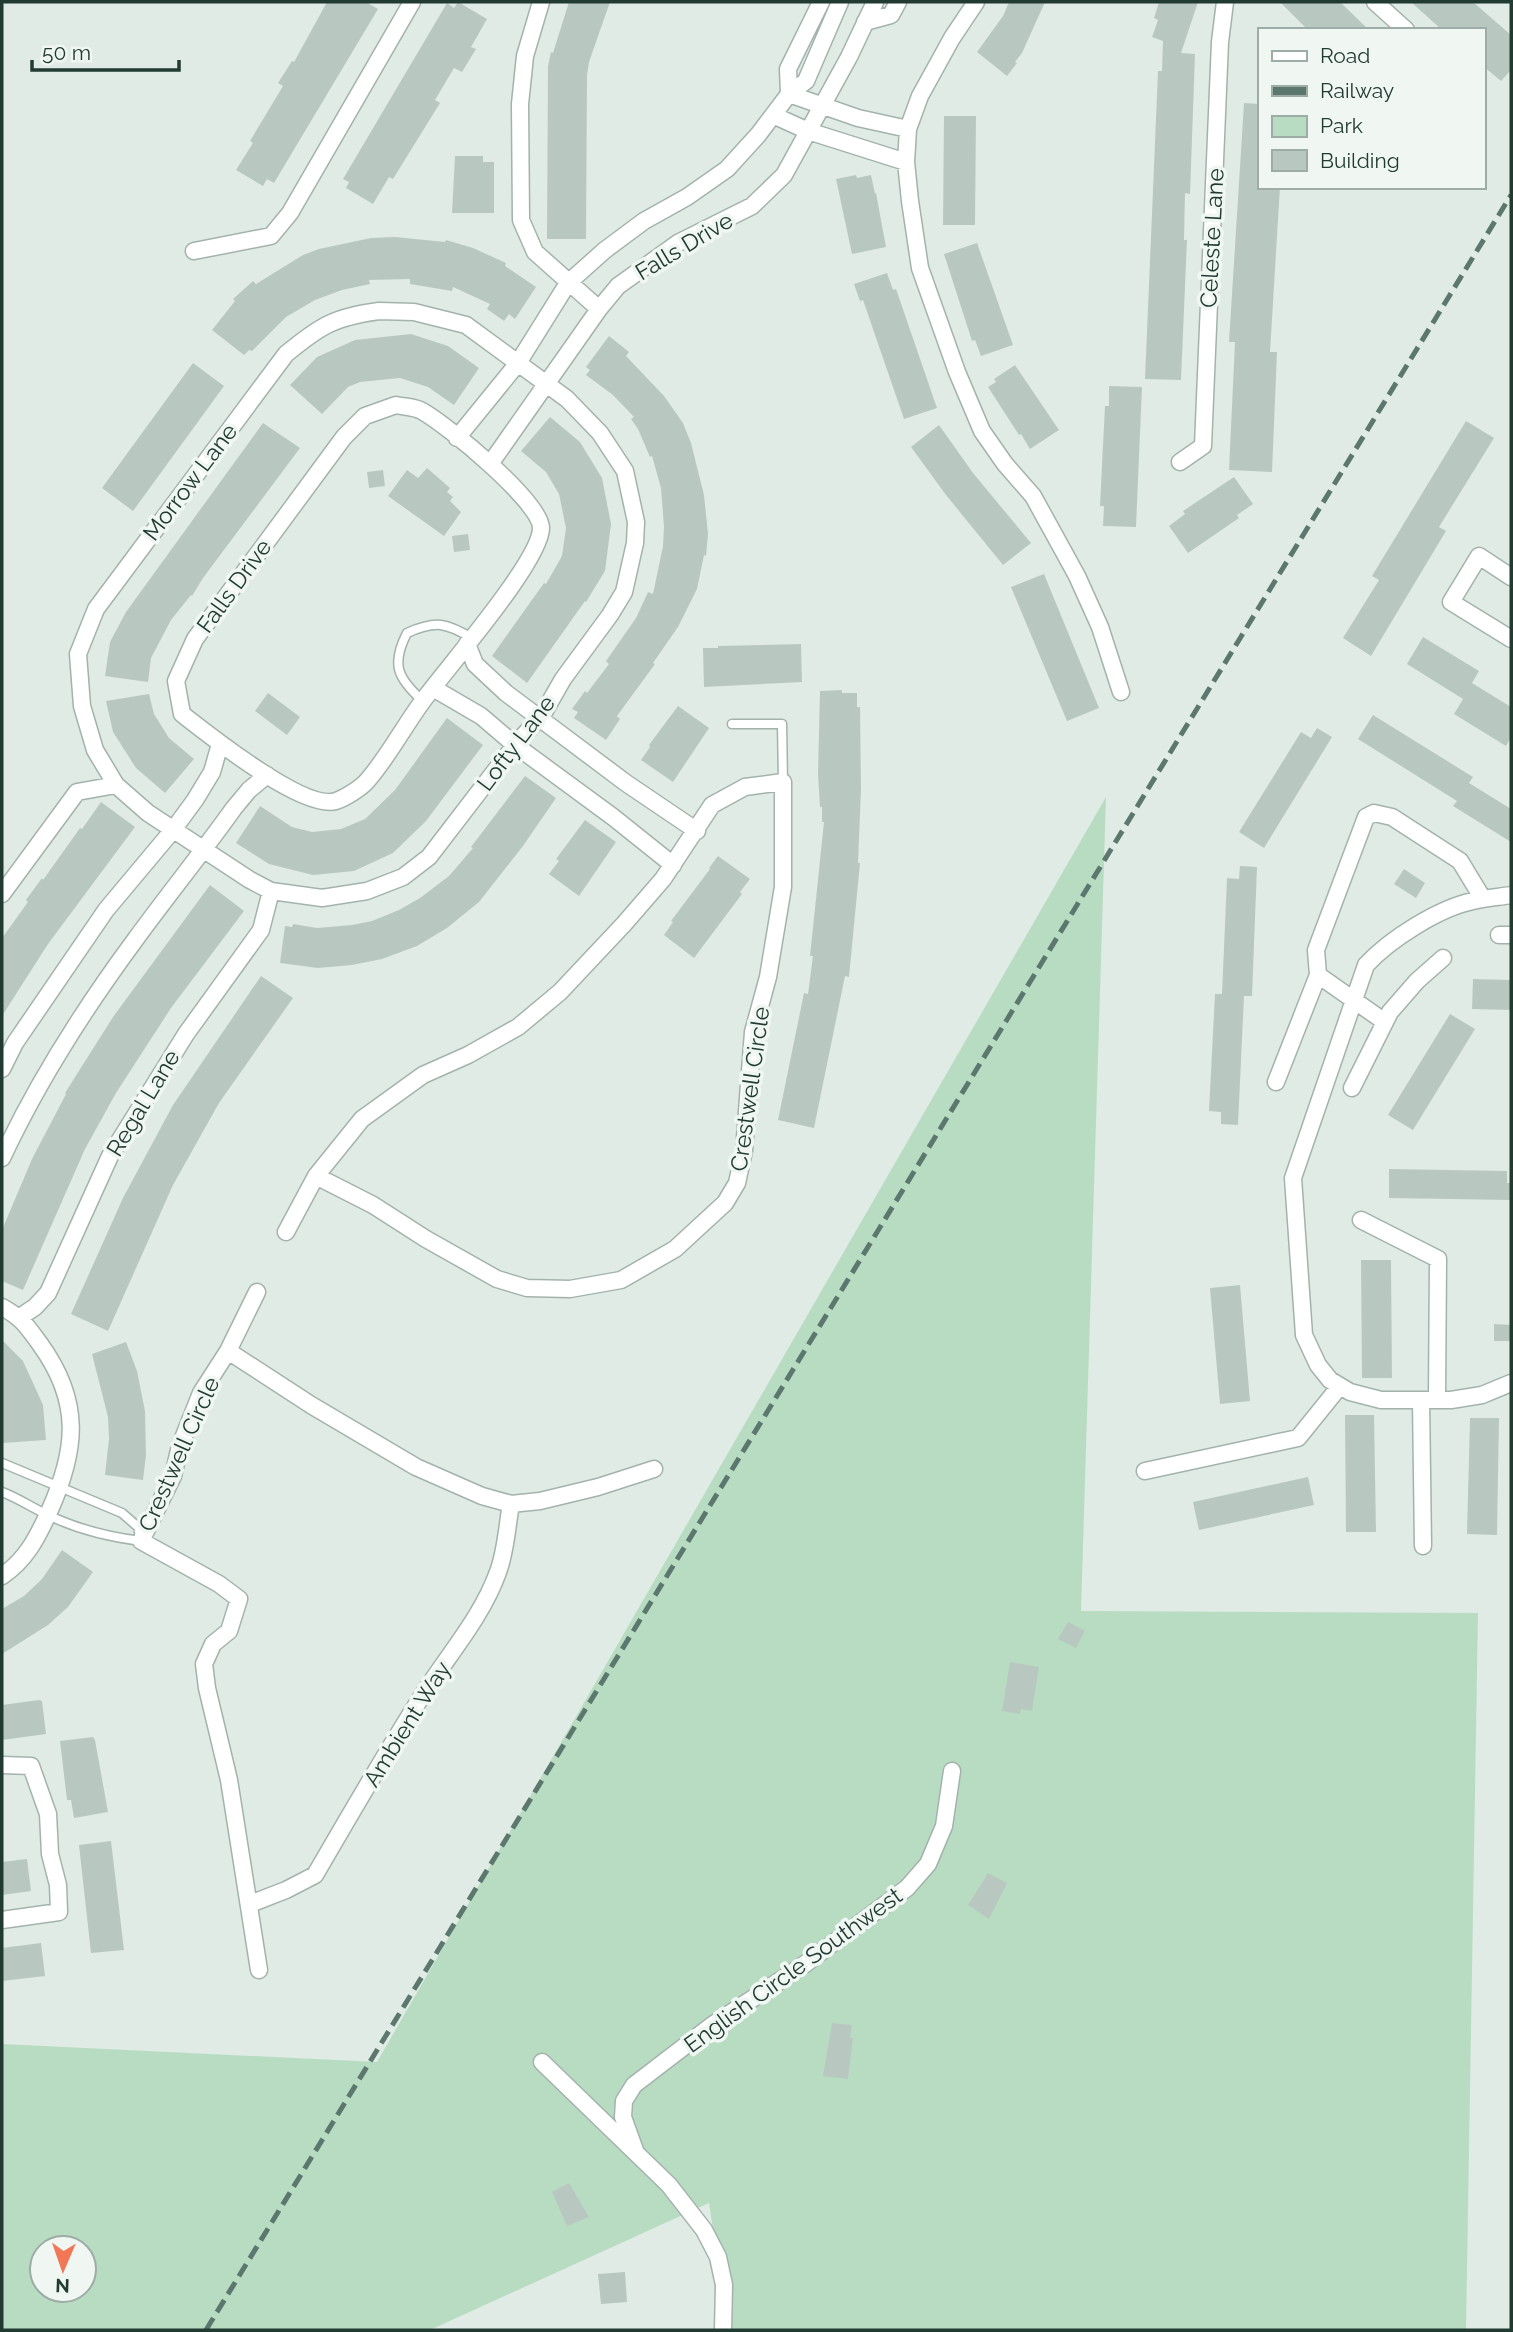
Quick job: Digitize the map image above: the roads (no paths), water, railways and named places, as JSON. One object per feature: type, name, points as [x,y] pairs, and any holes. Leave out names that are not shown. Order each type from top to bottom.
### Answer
[{"type":"street","points":[[194,251],[271,236],[290,213],[412,2]]},
{"type":"street","points":[[541,2],[525,56],[520,104],[520,220],[535,252],[598,309]]},
{"type":"street","name":"Falls Drive","points":[[789,94],[789,69],[821,2]]},
{"type":"street","name":"Falls Drive","points":[[457,438],[518,363],[568,283],[605,250],[644,221],[687,197],[727,169],[789,94],[806,81],[840,2]]},
{"type":"street","name":"Falls Drive","points":[[491,464],[598,309],[618,286],[678,243],[752,206],[784,176],[849,57],[874,2]]},
{"type":"street","points":[[865,22],[891,15],[898,2]]},
{"type":"street","points":[[976,2],[952,38],[920,96],[908,129],[906,162],[920,268],[957,372],[982,431],[1005,464],[1033,496],[1077,576],[1100,627],[1121,692]]},
{"type":"street","name":"Celeste Lane","points":[[1180,462],[1203,446],[1220,42],[1225,2]]},
{"type":"street","points":[[1375,2],[1404,28]]},
{"type":"street","points":[[789,94],[858,118],[908,129]]},
{"type":"street","points":[[773,116],[808,131],[906,162]]},
{"type":"street","name":"Morrow Lane","points":[[173,830],[148,813],[116,785],[95,750],[82,706],[78,654],[96,609],[286,354],[312,332],[346,316],[379,310],[414,312],[466,325],[545,384]]},
{"type":"street","name":"Lofty Lane","points":[[173,830],[271,891],[322,898],[367,891],[402,877],[429,857],[538,719],[624,592],[635,543],[636,522],[625,471],[600,433],[567,399],[545,384]]},
{"type":"street","name":"Falls Drive","points":[[396,405],[419,409],[491,464],[541,520],[541,533],[520,572],[428,694],[366,783],[335,802],[303,797],[220,744],[182,714],[176,681],[195,639],[344,437],[365,416],[396,405]]},
{"type":"street","points":[[1511,577],[1479,556],[1451,601],[1511,639]]},
{"type":"street","points":[[469,641],[475,664],[506,693],[538,719],[696,831]]},
{"type":"street","points":[[428,694],[481,716],[673,865]]},
{"type":"street","points":[[2,1069],[15,1043],[106,910],[173,830],[212,772],[220,744]]},
{"type":"street","points":[[2,1158],[24,1109],[61,1048],[134,942],[249,790],[267,775]]},
{"type":"street","points":[[286,1231],[316,1175],[362,1119],[423,1075],[468,1055],[518,1027],[560,992],[624,924],[673,865],[712,806],[745,787],[783,782]]},
{"type":"street","name":"Crestwell Circle","points":[[316,1175],[373,1205],[497,1279],[527,1289],[570,1289],[621,1280],[685,1241],[726,1203],[737,1183],[744,1151],[754,1032],[770,966],[783,887],[783,782]]},
{"type":"street","points":[[2,894],[77,792],[116,785]]},
{"type":"street","points":[[1276,1082],[1318,975],[1315,950],[1366,817],[1374,813],[1392,817],[1460,861],[1483,899]]},
{"type":"street","name":"Regal Lane","points":[[20,1317],[35,1307],[48,1293],[110,1156],[186,1034],[261,930],[271,891]]},
{"type":"street","points":[[1511,895],[1471,901],[1434,916],[1378,952],[1366,965],[1293,1178],[1304,1335],[1318,1365],[1331,1380],[1350,1392],[1381,1400],[1429,1400],[1482,1395],[1511,1383]]},
{"type":"street","points":[[1352,1088],[1390,1012],[1417,981],[1444,958]]},
{"type":"street","points":[[1318,975],[1385,1021]]},
{"type":"street","points":[[1361,1220],[1438,1259],[1423,1546]]},
{"type":"street","name":"Crestwell Circle","points":[[141,1541],[173,1476],[180,1446],[201,1393],[228,1351],[257,1292]]},
{"type":"street","points":[[2,1307],[20,1317],[53,1363],[69,1403],[72,1428],[60,1487],[47,1515],[30,1550],[2,1576]]},
{"type":"street","points":[[228,1351],[311,1405],[416,1467],[482,1496],[510,1504],[540,1501],[598,1487],[654,1469]]},
{"type":"street","points":[[1145,1471],[1298,1438],[1339,1386]]},
{"type":"street","name":"Ambient Way","points":[[250,1905],[315,1875],[421,1697],[472,1623],[489,1593],[499,1572],[510,1504]]},
{"type":"street","points":[[141,1541],[219,1584],[239,1599],[229,1631],[213,1644],[204,1664],[207,1688],[229,1780],[259,1970]]},
{"type":"street","points":[[2,1765],[31,1766],[37,1781],[48,1814],[50,1854],[58,1885],[59,1912],[2,1920]]},
{"type":"street","name":"English Circle Southwest","points":[[636,2153],[622,2117],[624,2101],[634,2085],[711,2026],[805,1964],[907,1888],[928,1864],[944,1826],[952,1771]]},
{"type":"street","points":[[542,2062],[669,2185],[704,2230],[718,2258],[724,2285],[723,2330]]},
{"type":"lane","points":[[428,694],[401,679],[397,663],[400,646],[407,632],[422,626],[448,625],[469,641]]},
{"type":"lane","points":[[732,724],[782,724],[783,782]]},
{"type":"lane","points":[[2,1464],[122,1513],[138,1527],[141,1541],[109,1537],[47,1515],[2,1492]]},
{"type":"railway","points":[[206,2330],[1511,195]]}]
